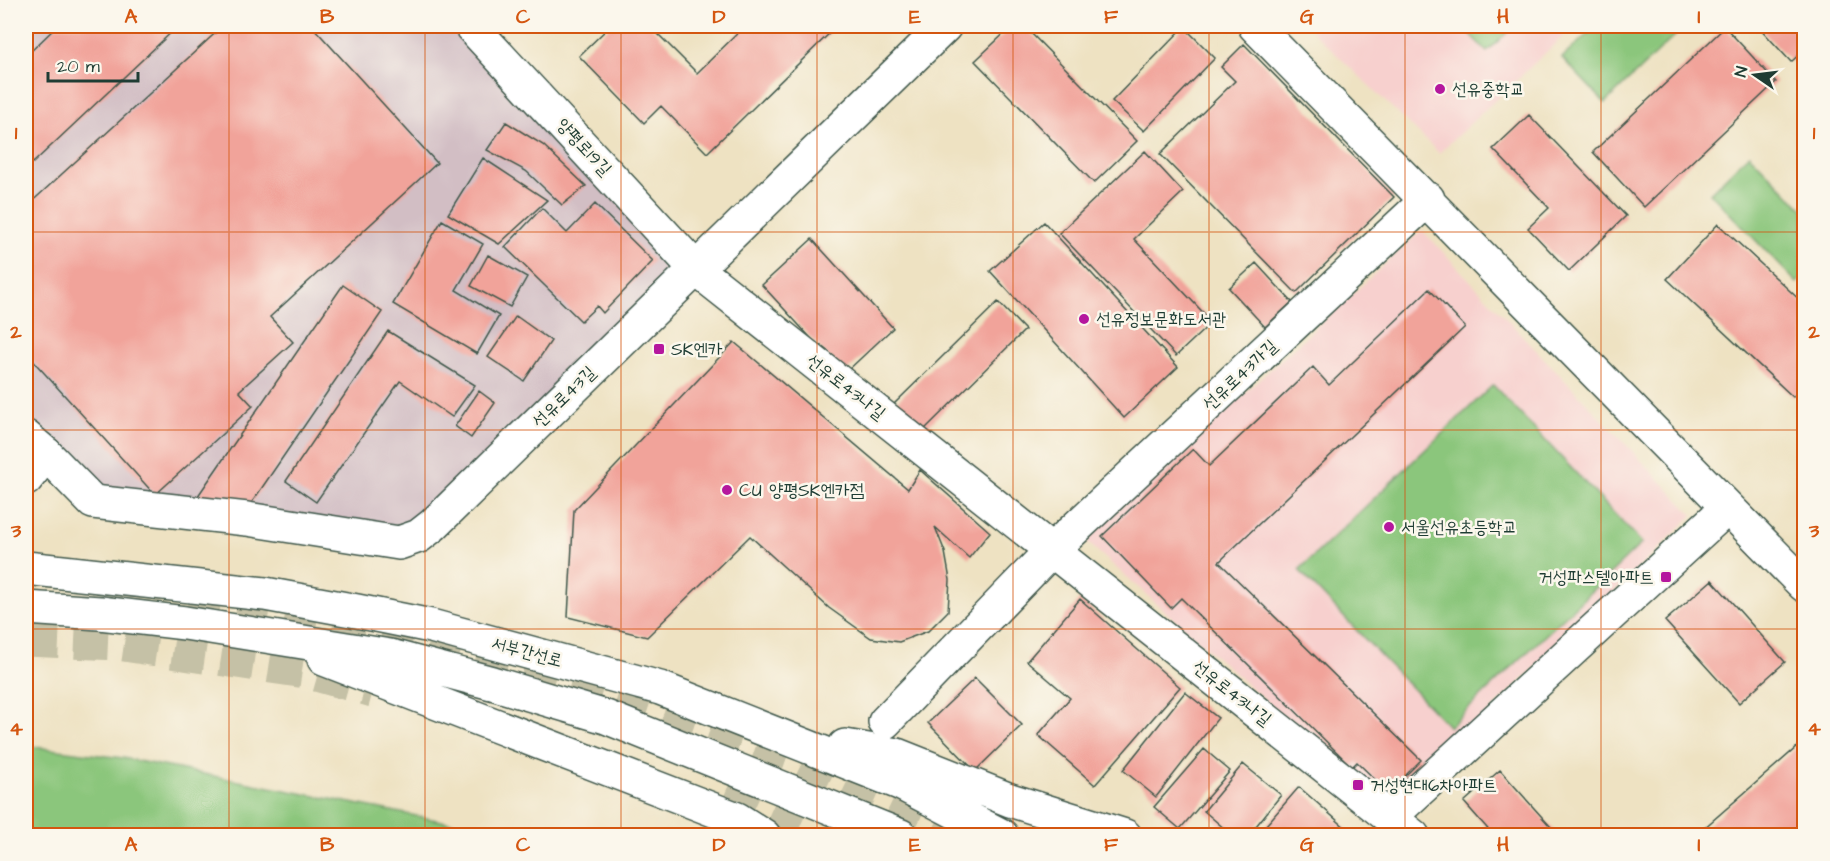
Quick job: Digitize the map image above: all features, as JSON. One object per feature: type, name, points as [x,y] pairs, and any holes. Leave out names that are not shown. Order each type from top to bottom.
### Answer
[{"type":"street","name":"양평로19길","points":[[471,26],[696,268]]},
{"type":"street","name":"선유로43길","points":[[36,446],[93,502],[247,519],[399,543],[419,536],[433,525],[945,26]]},
{"type":"street","points":[[1255,26],[1428,199],[1804,585]]},
{"type":"street","name":"선유로43가길","points":[[1052,550],[1428,199]]},
{"type":"street","name":"선유로43나길","points":[[696,268],[1401,826]]},
{"type":"street","points":[[26,480],[36,446]]},
{"type":"street","points":[[1401,826],[1727,508]]},
{"type":"street","points":[[885,722],[1052,550]]},
{"type":"street","name":"서부간선로","points":[[26,568],[265,594],[431,626],[660,688],[902,784],[1002,836]]},
{"type":"street","points":[[26,608],[185,623],[390,656],[606,717],[901,836]]},
{"type":"street","points":[[264,636],[737,819],[764,836]]},
{"type":"street","points":[[769,731],[897,756],[1010,800],[1125,836]]},
{"type":"shaded area","points":[[26,26],[460,26],[696,269],[419,536],[93,502],[26,437]]},
{"type":"shaded area","name":"선유중학교","points":[[1307,26],[1574,26],[1439,153]]},
{"type":"shaded area","name":"서울선유초등학교","points":[[1422,230],[1693,515],[1388,810],[1085,540]]},
{"type":"green space","points":[[1462,26],[1514,26],[1487,52]]},
{"type":"green space","points":[[1596,26],[1684,27],[1605,103],[1562,58]]},
{"type":"green space","points":[[1749,154],[1804,210],[1804,276],[1797,283],[1710,193]]},
{"type":"green space","points":[[1493,385],[1642,543],[1449,727],[1299,570]]},
{"type":"green space","points":[[26,746],[123,758],[482,829],[496,835],[26,835]]},
{"type":"building","points":[[57,26],[178,26],[33,163],[26,155],[26,56]]},
{"type":"building","points":[[223,26],[312,26],[437,163],[270,317],[293,342],[239,391],[253,406],[155,495],[26,353],[26,207]]},
{"type":"building","points":[[610,26],[650,26],[697,73],[745,26],[837,26],[707,153],[661,106],[644,123],[579,56]]},
{"type":"building","points":[[1012,26],[1024,26],[1137,141],[1094,183],[975,61]]},
{"type":"building","points":[[1758,26],[1804,26],[1804,50],[1791,62]]},
{"type":"building","points":[[1184,27],[1215,58],[1144,131],[1112,101]]},
{"type":"building","points":[[1725,27],[1776,82],[1644,207],[1593,152]]},
{"type":"building","points":[[1244,44],[1394,197],[1296,293],[1160,154],[1235,81],[1221,67]]},
{"type":"building","points":[[1529,115],[1626,216],[1569,271],[1528,228],[1549,208],[1493,149]]},
{"type":"building","points":[[506,122],[543,145],[586,186],[562,205],[526,171],[487,150]]},
{"type":"building","points":[[1145,151],[1183,192],[1134,239],[1212,322],[1176,356],[1059,233]]},
{"type":"building","points":[[483,158],[547,200],[499,244],[448,214]]},
{"type":"building","points":[[595,204],[653,261],[603,313],[597,306],[581,321],[505,247],[542,208],[567,233]]},
{"type":"building","points":[[442,220],[483,244],[456,290],[499,316],[477,354],[393,304]]},
{"type":"building","name":"선유정보문화도서관","points":[[1044,222],[1178,367],[1124,418],[990,271]]},
{"type":"building","points":[[1718,224],[1804,304],[1804,385],[1793,397],[1667,279]]},
{"type":"building","points":[[812,239],[893,328],[844,374],[762,285]]},
{"type":"building","points":[[488,255],[527,277],[510,307],[471,286]]},
{"type":"building","points":[[1256,263],[1292,302],[1265,327],[1229,288]]},
{"type":"building","points":[[343,285],[382,312],[244,514],[191,506]]},
{"type":"building","points":[[1429,289],[1465,327],[1219,562],[1421,760],[1396,785],[1391,779],[1383,787],[1357,762],[1352,767],[1181,598],[1171,608],[1102,536],[1193,449],[1209,466],[1313,367],[1329,385]]},
{"type":"building","points":[[998,302],[1025,330],[922,432],[894,404]]},
{"type":"building","points":[[516,316],[551,341],[524,381],[488,357]]},
{"type":"building","points":[[388,331],[475,385],[452,417],[400,381],[316,502],[286,481]]},
{"type":"building","points":[[734,342],[908,489],[920,470],[990,532],[969,558],[935,527],[945,552],[950,580],[948,611],[928,631],[899,642],[871,638],[829,608],[750,536],[647,637],[568,617],[574,510]]},
{"type":"building","points":[[479,391],[495,403],[471,438],[455,426]]},
{"type":"building","points":[[1712,580],[1785,662],[1739,703],[1665,621]]},
{"type":"building","points":[[1080,599],[1180,687],[1095,785],[1038,735],[1070,698],[1027,661]]},
{"type":"building","points":[[975,678],[1022,725],[975,771],[928,723]]},
{"type":"building","points":[[1185,692],[1218,718],[1156,797],[1123,770]]},
{"type":"building","points":[[1804,741],[1804,827],[1795,836],[1695,836]]},
{"type":"building","points":[[1204,749],[1230,771],[1180,829],[1154,807]]},
{"type":"building","points":[[1243,764],[1281,795],[1248,836],[1233,836],[1204,811]]},
{"type":"building","points":[[1500,770],[1559,836],[1494,836],[1464,802]]},
{"type":"building","points":[[1299,787],[1348,830],[1344,836],[1264,836],[1260,832]]},
{"type":"tunnel","points":[[188,600],[392,632],[599,692],[795,759],[957,836]]},
{"type":"tunnel","points":[[26,640],[117,644],[305,672],[373,691]]},
{"type":"tunnel","points":[[723,798],[807,836]]},
{"type":"place","name":"선유중학교","points":[[1440,89]]},
{"type":"place","name":"선유정보문화도서관","points":[[1084,319]]},
{"type":"place","name":"SK엔카","points":[[659,349]]},
{"type":"place","name":"CU 양평SK엔카점","points":[[727,490]]},
{"type":"place","name":"서울선유초등학교","points":[[1389,527]]},
{"type":"place","name":"거성파스텔아파트","points":[[1666,577]]},
{"type":"place","name":"거성현대6차아파트","points":[[1358,785]]}]
